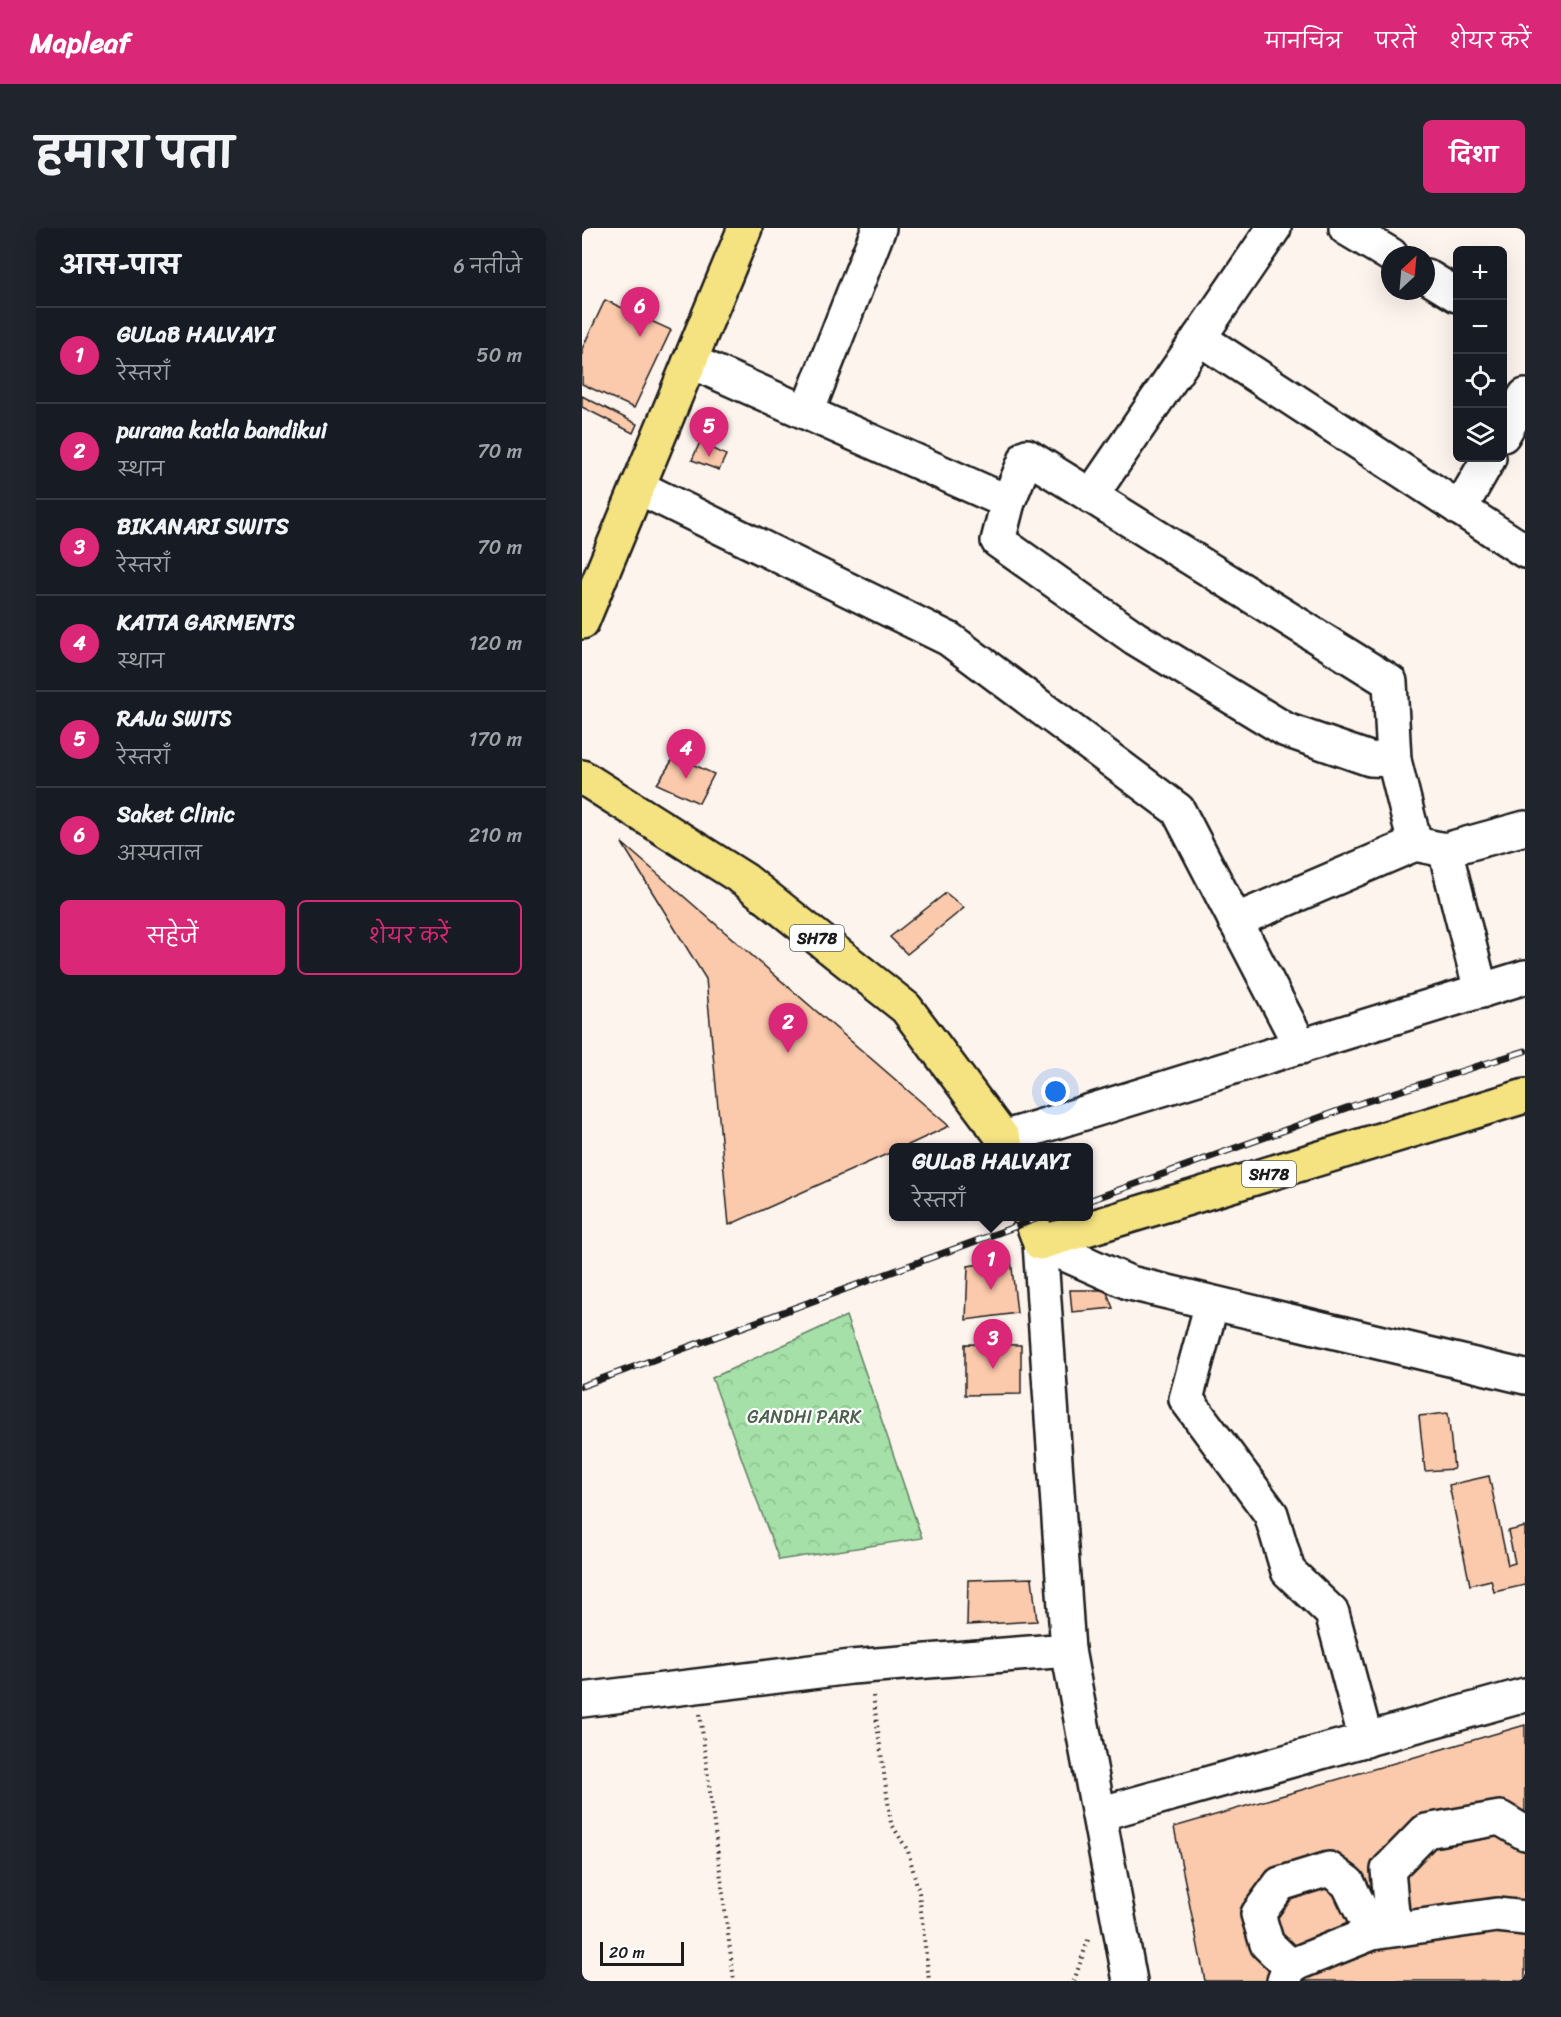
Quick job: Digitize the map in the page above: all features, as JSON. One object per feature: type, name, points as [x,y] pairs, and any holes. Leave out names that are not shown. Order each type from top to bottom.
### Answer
[{"type":"main road","points":[[582,622],[745,228]]},
{"type":"main road","name":"SH78","points":[[582,777],[745,880],[906,1008],[1005,1143]]},
{"type":"main road","name":"SH78","points":[[1093,1214],[1525,1096]]},
{"type":"main road","name":"SH78","points":[[1035,1230],[1068,1221]]},
{"type":"street","points":[[807,412],[879,228]]},
{"type":"street","points":[[1091,496],[1274,228]]},
{"type":"street","points":[[1346,228],[1381,249]]},
{"type":"street","points":[[1435,282],[1453,293]]},
{"type":"street","points":[[1199,338],[1525,551]]},
{"type":"street","points":[[690,361],[1008,502]]},
{"type":"street","points":[[1507,428],[1525,396]]},
{"type":"street","points":[[1394,760],[1370,759],[1286,730],[1135,638],[998,541],[1008,502],[1027,456],[1390,682],[1394,760],[1430,847],[1481,991]]},
{"type":"street","points":[[1460,509],[1487,462]]},
{"type":"street","points":[[638,488],[949,639],[1178,810],[1301,1047]]},
{"type":"street","points":[[1235,921],[1430,847],[1525,828]]},
{"type":"street","points":[[1005,1143],[1525,977]]},
{"type":"street","points":[[1035,1230],[1130,1283],[1525,1377]]},
{"type":"street","points":[[1035,1230],[1068,1650],[1130,1981]]},
{"type":"street","points":[[1212,1303],[1186,1399],[1271,1514],[1288,1571],[1332,1613],[1366,1740]]},
{"type":"street","points":[[582,1700],[868,1665],[1068,1650]]},
{"type":"street","points":[[1099,1814],[1525,1695]]},
{"type":"street","points":[[1386,1931],[1392,1913],[1388,1870],[1426,1831],[1500,1818],[1525,1833]]},
{"type":"street","points":[[1386,1931],[1348,1883],[1329,1869],[1280,1884],[1258,1914],[1267,1944],[1287,1974],[1386,1931],[1497,1915],[1525,1918]]},
{"type":"path","points":[[868,1665],[891,1823],[908,1851],[919,1893],[929,1981]]},
{"type":"path","points":[[696,1686],[734,1981]]},
{"type":"green space","name":"GANDHI PARK","points":[[846,1316],[922,1538],[779,1560],[712,1378]]},
{"type":"building","points":[[605,300],[671,330],[634,408],[582,384],[582,349]]},
{"type":"building","points":[[582,396],[637,424],[633,433],[582,407]]},
{"type":"building","points":[[700,442],[726,455],[719,470],[692,460]]},
{"type":"building","points":[[675,756],[714,774],[699,803],[657,784]]},
{"type":"building","points":[[622,843],[949,1126],[913,1143],[889,1143],[889,1153],[729,1225],[706,979]]},
{"type":"building","points":[[946,893],[964,908],[907,954],[890,937]]},
{"type":"building","points":[[1011,1259],[1017,1313],[966,1320],[968,1266]]},
{"type":"building","points":[[1070,1290],[1106,1290],[1113,1308],[1072,1312]]},
{"type":"building","points":[[965,1344],[1021,1345],[1021,1394],[965,1395]]},
{"type":"building","points":[[1448,1413],[1454,1469],[1425,1471],[1419,1416]]},
{"type":"building","points":[[1489,1476],[1508,1565],[1515,1563],[1508,1531],[1525,1527],[1525,1585],[1494,1592],[1491,1580],[1470,1585],[1449,1485]]},
{"type":"building","points":[[1032,1578],[1037,1621],[967,1625],[968,1580]]},
{"type":"building","points":[[1525,1725],[1525,1981],[1205,1981],[1174,1827]]},
{"type":"railway","points":[[1093,1199],[1349,1107],[1525,1051]]},
{"type":"railway","points":[[582,1386],[1030,1221]]},
{"type":"place","name":"Saket Clinic","points":[[640,337]]},
{"type":"place","name":"RAJu SWITS","points":[[709,457]]},
{"type":"place","name":"KATTA GARMENTS","points":[[686,779]]},
{"type":"place","name":"purana katla bandikui","points":[[788,1053]]},
{"type":"place","name":"GULaB HALVAYI","points":[[991,1290]]},
{"type":"place","name":"BIKANARI SWITS","points":[[993,1369]]}]
